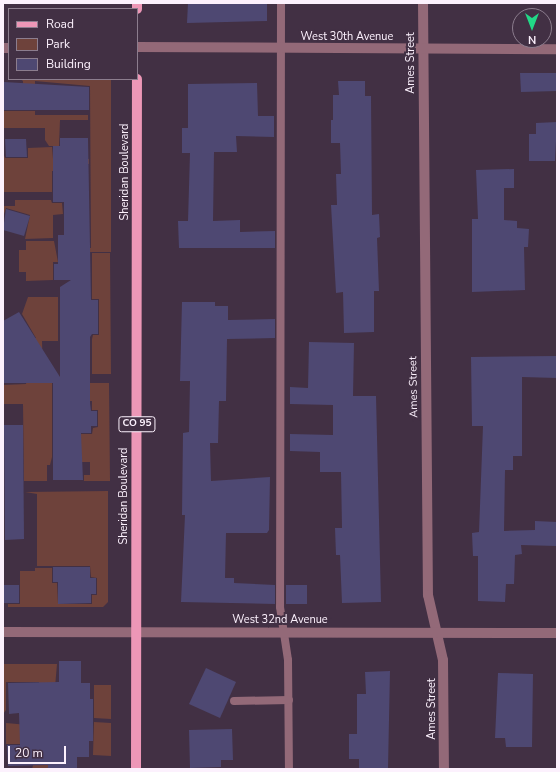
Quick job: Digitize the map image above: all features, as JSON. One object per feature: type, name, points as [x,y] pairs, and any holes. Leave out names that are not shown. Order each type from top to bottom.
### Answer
[{"type":"main road","name":"Sheridan Boulevard","points":[[136,769],[137,80]]},
{"type":"street","name":"Ames Street","points":[[423,3],[428,596],[438,633],[444,673],[444,769]]},
{"type":"street","name":"West 30th Avenue","points":[[138,47],[557,49]]},
{"type":"street","name":"West 32nd Avenue","points":[[3,632],[557,633]]},
{"type":"lane","points":[[281,3],[280,607],[288,660],[289,769]]},
{"type":"lane","points":[[234,701],[289,700]]},
{"type":"green space","points":[[22,80],[111,80],[111,252],[87,252],[87,248],[91,248],[90,86],[35,81],[35,100],[23,100],[23,81]]},
{"type":"green space","points":[[3,111],[35,111],[35,115],[88,115],[88,120],[60,120],[59,146],[49,146],[45,140],[45,128],[3,128]]},
{"type":"green space","points":[[52,147],[53,159],[89,159],[89,164],[60,164],[60,171],[52,171],[52,192],[3,192],[3,153],[5,158],[28,158],[28,148]]},
{"type":"green space","points":[[15,200],[51,200],[52,203],[62,203],[63,214],[53,215],[53,238],[25,239],[30,215],[6,208],[3,217],[3,206],[15,206]]},
{"type":"green space","points":[[26,241],[54,241],[58,262],[53,262],[53,280],[26,281],[26,272],[19,272],[19,250],[26,250]]},
{"type":"green space","points":[[92,253],[110,253],[111,374],[92,374],[92,339],[93,335],[99,335],[99,299],[92,299]]},
{"type":"green space","points":[[28,297],[58,297],[58,341],[42,341],[43,375],[17,338],[36,338],[22,314]]},
{"type":"green space","points":[[52,377],[52,457],[50,465],[47,465],[47,481],[24,481],[23,404],[3,404],[3,385],[26,384],[27,378]]},
{"type":"green space","points":[[53,383],[109,383],[110,481],[84,481],[84,475],[90,475],[90,462],[82,462],[82,457],[53,457],[53,434],[92,434],[93,428],[98,427],[98,410],[92,410],[92,401],[53,401]]},
{"type":"green space","points":[[108,491],[108,602],[103,607],[8,607],[8,604],[20,604],[20,571],[35,571],[35,568],[52,568],[52,583],[57,583],[58,604],[92,604],[92,595],[97,595],[97,578],[91,577],[90,566],[37,566],[37,494],[25,492]]},
{"type":"green space","points":[[3,664],[57,664],[48,769],[32,769],[39,744],[6,744],[6,723],[39,726],[39,682],[6,682],[6,710],[3,714]]},
{"type":"green space","points":[[94,685],[111,685],[111,719],[94,718]]},
{"type":"green space","points":[[94,722],[111,723],[111,756],[93,755]]},
{"type":"building","points":[[188,3],[267,3],[267,21],[187,23]]},
{"type":"building","points":[[520,73],[557,73],[557,91],[521,92]]},
{"type":"building","points":[[338,81],[365,81],[365,96],[371,96],[372,215],[379,214],[380,237],[377,238],[379,291],[374,291],[374,332],[344,333],[343,292],[336,293],[331,205],[337,205],[336,174],[341,174],[340,143],[331,143],[331,120],[333,120],[333,95],[339,95]]},
{"type":"building","points":[[4,82],[89,87],[89,110],[4,110]]},
{"type":"building","points":[[257,83],[258,116],[274,116],[274,137],[236,136],[237,152],[214,152],[213,221],[240,220],[240,232],[275,231],[275,248],[179,248],[178,221],[188,221],[190,153],[182,153],[182,128],[188,128],[188,84]]},
{"type":"building","points":[[557,122],[555,161],[529,161],[529,134],[536,134],[536,123]]},
{"type":"building","points":[[60,138],[88,138],[91,300],[98,300],[98,334],[92,334],[90,337],[90,403],[91,411],[97,411],[97,426],[91,426],[91,433],[81,433],[83,480],[53,480],[53,383],[4,383],[3,321],[19,312],[60,377],[60,287],[71,280],[54,280],[54,264],[58,264],[58,235],[64,235],[64,202],[53,202],[53,146],[60,146]]},
{"type":"building","points":[[5,139],[26,139],[27,157],[6,157]]},
{"type":"building","points":[[514,169],[514,188],[504,188],[504,220],[517,221],[517,228],[529,229],[528,247],[524,247],[525,290],[472,292],[472,219],[478,219],[476,170]]},
{"type":"building","points":[[6,209],[30,216],[24,236],[3,230]]},
{"type":"building","points":[[182,302],[215,302],[215,306],[228,306],[228,320],[275,319],[275,338],[227,339],[226,401],[219,401],[218,443],[210,443],[211,481],[270,477],[269,530],[267,533],[226,533],[225,578],[234,578],[234,583],[275,585],[275,604],[181,602],[185,515],[182,515],[183,433],[189,432],[190,381],[180,381]]},
{"type":"building","points":[[309,342],[354,343],[353,396],[376,396],[381,602],[342,603],[340,555],[336,555],[335,528],[342,528],[341,472],[320,472],[320,452],[290,451],[290,434],[333,435],[333,405],[290,404],[290,387],[308,388]]},
{"type":"building","points":[[557,356],[557,378],[522,377],[522,456],[513,456],[513,470],[505,470],[504,531],[535,530],[535,521],[557,522],[557,546],[521,545],[522,554],[515,555],[514,584],[506,584],[505,602],[478,601],[478,556],[473,556],[472,533],[479,532],[483,426],[472,426],[471,357]]},
{"type":"building","points":[[4,425],[23,425],[24,539],[5,540]]},
{"type":"building","points":[[53,567],[90,567],[90,578],[96,578],[96,594],[91,594],[91,603],[58,604],[58,582],[53,582]]},
{"type":"building","points":[[3,585],[19,585],[19,603],[3,603]]},
{"type":"building","points":[[286,585],[307,585],[307,604],[286,604]]},
{"type":"building","points":[[59,661],[81,661],[81,683],[90,683],[90,699],[93,699],[93,741],[89,741],[89,757],[77,757],[77,769],[48,769],[48,765],[8,766],[7,745],[20,745],[19,713],[9,714],[8,683],[59,682]]},
{"type":"building","points":[[206,668],[236,682],[220,718],[189,704]]},
{"type":"building","points":[[390,671],[388,768],[359,768],[359,759],[349,759],[349,734],[357,734],[357,694],[366,694],[365,672]]},
{"type":"building","points":[[498,673],[533,674],[532,747],[506,747],[505,738],[495,738]]},
{"type":"building","points":[[232,729],[233,760],[221,760],[221,767],[190,768],[189,730]]}]
